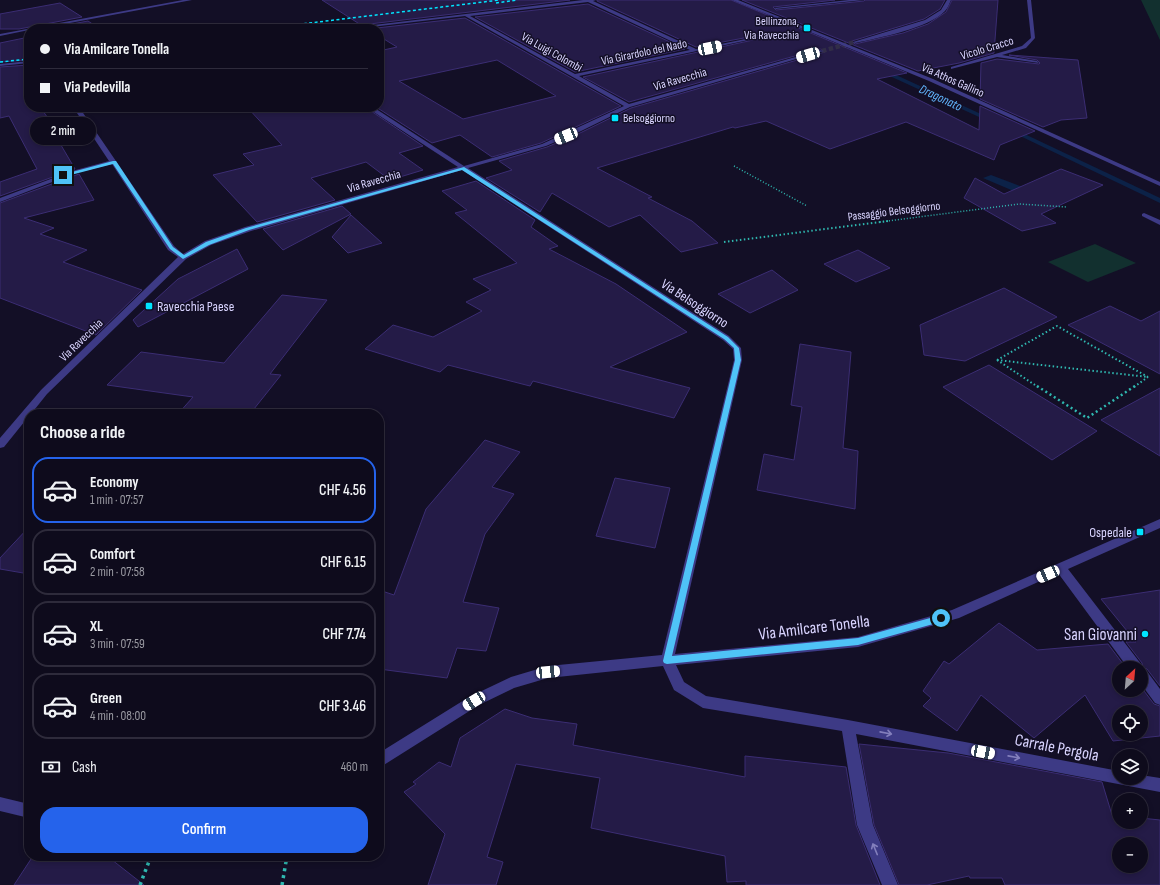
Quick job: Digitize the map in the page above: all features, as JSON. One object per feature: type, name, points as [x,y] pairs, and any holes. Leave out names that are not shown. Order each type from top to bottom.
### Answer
[{"type":"street","points":[[58,24],[190,0]]},
{"type":"street","points":[[384,24],[592,0],[696,51]]},
{"type":"street","name":"Via Athos Gallino","points":[[734,0],[931,80],[1160,184]]},
{"type":"street","points":[[776,8],[862,0]]},
{"type":"street","points":[[856,42],[894,33],[934,17],[942,12],[949,0]]},
{"type":"street","name":"Vicolo Cracco","points":[[953,68],[1024,47],[1033,38],[1029,0]]},
{"type":"street","name":"Via Luigi Colombi","points":[[466,15],[628,106]]},
{"type":"street","points":[[0,35],[24,30]]},
{"type":"street","name":"Via Girardolo del Nado","points":[[574,76],[765,36]]},
{"type":"street","name":"Via Ravecchia","points":[[30,409],[44,392],[183,257],[208,244],[248,229],[544,145],[628,106],[822,51]]},
{"type":"street","points":[[995,56],[1037,62]]},
{"type":"street","points":[[0,65],[24,63]]},
{"type":"street","points":[[79,112],[171,248],[183,257]]},
{"type":"street","name":"Via Belsoggiorno","points":[[377,112],[726,338],[736,348],[738,360],[667,661]]},
{"type":"street","points":[[0,200],[74,172],[114,162]]},
{"type":"street","points":[[1144,215],[1160,223]]},
{"type":"street","name":"Via Ravecchia","points":[[0,445],[24,416]]},
{"type":"street","name":"Via Amilcare Tonella","points":[[384,758],[474,701],[511,684],[548,672],[858,642],[955,614],[1160,523]]},
{"type":"street","points":[[1061,568],[1131,661]]},
{"type":"street","name":"Carrale Pergola","points":[[667,661],[679,686],[703,702],[848,726],[1112,776]]},
{"type":"street","points":[[1148,683],[1160,699]]},
{"type":"street","points":[[848,726],[865,825],[890,885]]},
{"type":"street","name":"Carrale Pergola","points":[[1148,784],[1160,786]]},
{"type":"street","points":[[0,804],[24,810]]},
{"type":"path","points":[[734,166],[807,206]]},
{"type":"path","name":"Passaggio Belsoggiorno","points":[[724,242],[1019,204],[1067,207]]},
{"type":"path","points":[[997,360],[1057,326],[1148,377]]},
{"type":"path","points":[[997,360],[1087,418],[1148,377]]},
{"type":"path","points":[[997,360],[1148,377]]},
{"type":"path","points":[[140,885],[149,861]]},
{"type":"path","points":[[282,885],[287,861]]},
{"type":"green space","points":[[1141,0],[1160,0],[1160,40]]},
{"type":"green space","points":[[1095,244],[1136,263],[1088,282],[1048,262]]},
{"type":"water","points":[[991,175],[1025,188],[1016,192],[983,178]]},
{"type":"building","points":[[322,0],[570,0],[369,24],[359,24]]},
{"type":"building","points":[[597,0],[731,0],[907,73],[877,79],[979,130],[980,106],[1035,131],[1000,145],[994,160],[906,122],[830,149],[766,121],[735,128],[733,127],[597,168],[652,197],[648,198],[692,221],[718,243],[681,252],[640,215],[609,227],[552,193],[540,212],[486,178],[512,170],[499,161],[547,147],[631,108],[825,52],[824,50],[820,49],[629,102],[583,77],[768,36],[765,34],[696,47]]},
{"type":"building","points":[[742,0],[835,0],[773,7],[776,10],[865,0],[945,0],[940,9],[924,19],[852,41],[855,44],[903,33],[928,24],[946,12],[952,0],[998,0],[994,53],[959,63],[918,71]]},
{"type":"building","points":[[60,3],[82,17],[45,24],[24,24],[24,28],[19,29],[0,29],[0,14]]},
{"type":"building","points":[[588,4],[685,49],[575,72],[475,17]]},
{"type":"building","points":[[465,18],[621,106],[541,143],[492,157],[460,135],[432,143],[384,112],[384,50],[397,47],[384,39],[384,27]],"holes":[[[497,60],[556,96],[463,119],[399,81]]]},
{"type":"building","points":[[88,21],[92,24],[72,24]]},
{"type":"building","points":[[24,38],[24,60],[0,62],[0,43]]},
{"type":"building","points":[[1009,55],[1078,60],[1087,118],[1061,120],[1043,127],[980,99],[981,63],[997,59],[1040,63],[1037,60]]},
{"type":"building","points":[[24,65],[24,112],[44,112],[63,139],[58,140],[75,169],[0,196],[0,182],[37,169],[9,116],[0,118],[0,67]]},
{"type":"building","points":[[252,112],[372,112],[423,146],[399,153],[423,170],[390,180],[366,162],[311,178],[335,200],[257,222],[213,175],[254,165],[243,154],[282,145]]},
{"type":"building","points":[[1061,169],[1103,185],[1041,214],[1056,223],[1022,231],[964,198],[975,178],[1004,194]]},
{"type":"building","points":[[79,174],[94,200],[24,218],[54,228],[40,234],[87,250],[63,262],[142,290],[96,335],[0,298],[0,203]]},
{"type":"building","points":[[476,181],[535,220],[531,227],[558,246],[549,249],[616,284],[687,332],[610,367],[690,388],[674,418],[533,381],[530,386],[448,365],[440,372],[365,349],[393,325],[433,337],[482,311],[466,302],[491,290],[473,279],[517,263],[455,213],[467,210],[442,191]]},
{"type":"building","points":[[342,206],[351,214],[283,250],[263,229]]},
{"type":"building","points":[[351,215],[382,243],[348,253],[332,237]]},
{"type":"building","points":[[237,249],[248,269],[138,327],[133,320],[178,279]]},
{"type":"building","points":[[858,250],[890,268],[856,282],[824,264]]},
{"type":"building","points":[[772,270],[798,290],[750,313],[718,294]]},
{"type":"building","points":[[1004,288],[1057,317],[965,361],[924,355],[920,325]]},
{"type":"building","points":[[282,295],[327,300],[270,374],[281,375],[254,409],[182,409],[193,397],[107,385],[141,352],[224,363]]},
{"type":"building","points":[[1110,306],[1141,321],[1160,311],[1160,374],[1068,325]]},
{"type":"building","points":[[800,344],[851,352],[843,448],[858,451],[855,509],[757,490],[764,454],[794,460],[802,407],[791,405]]},
{"type":"building","points":[[989,365],[1097,431],[1052,460],[943,387]]},
{"type":"building","points":[[1160,388],[1160,456],[1101,420]]},
{"type":"building","points":[[485,440],[520,452],[492,487],[514,494],[485,534],[463,602],[499,608],[486,651],[457,648],[447,678],[384,670],[384,592],[394,595],[426,509]]},
{"type":"building","points":[[615,478],[670,488],[655,548],[596,536]]},
{"type":"building","points":[[24,532],[24,573],[0,569],[0,558]]},
{"type":"building","name":"San Giovanni","points":[[1160,590],[1160,686],[1148,670],[1148,661],[1140,661],[1126,642],[1136,642],[1101,599]]},
{"type":"building","points":[[999,623],[1037,650],[1108,644],[1121,661],[1112,661],[1112,697],[1148,696],[1154,704],[1160,706],[1160,736],[1148,737],[1148,705],[1112,705],[1112,739],[1085,695],[1034,738],[981,695],[957,731],[923,706],[931,698],[923,691],[944,661],[949,664]]},
{"type":"building","points":[[505,709],[532,718],[577,724],[573,745],[745,777],[745,756],[846,767],[856,825],[880,885],[746,885],[746,881],[727,882],[725,856],[591,828],[600,778],[516,764],[487,857],[503,862],[496,885],[428,885],[445,834],[404,792],[416,784],[413,782],[439,762],[451,767],[460,738]]},
{"type":"building","points":[[859,744],[948,753],[1102,782],[1112,815],[1112,829],[1148,829],[1148,819],[1160,820],[1160,885],[1005,885],[1002,878],[970,878],[969,876],[927,885],[899,885],[874,825]]},
{"type":"building","points":[[30,861],[113,861],[144,885],[14,885]]},
{"type":"waterway","name":"Dragonato","points":[[883,71],[992,121]]},
{"type":"waterway","name":"Dragonato","points":[[1012,130],[1160,201]]},
{"type":"tunnel","points":[[822,51],[855,42]]},
{"type":"railway","points":[[301,24],[500,0]]},
{"type":"railway","points":[[496,3],[517,0]]},
{"type":"railway","points":[[0,62],[24,60]]},
{"type":"place","name":"Bellinzona, Via Ravecchia","points":[[807,28]]},
{"type":"place","name":"Belsoggiorno","points":[[615,118]]},
{"type":"place","name":"Ravecchia Paese","points":[[149,306]]},
{"type":"place","name":"Ospedale","points":[[1140,532]]},
{"type":"place","name":"San Giovanni","points":[[1145,634]]},
{"type":"route","points":[[63,175],[114,162],[171,248],[183,257],[229,235],[463,168],[726,338],[736,348],[738,360],[667,661],[858,642],[941,618]]}]
